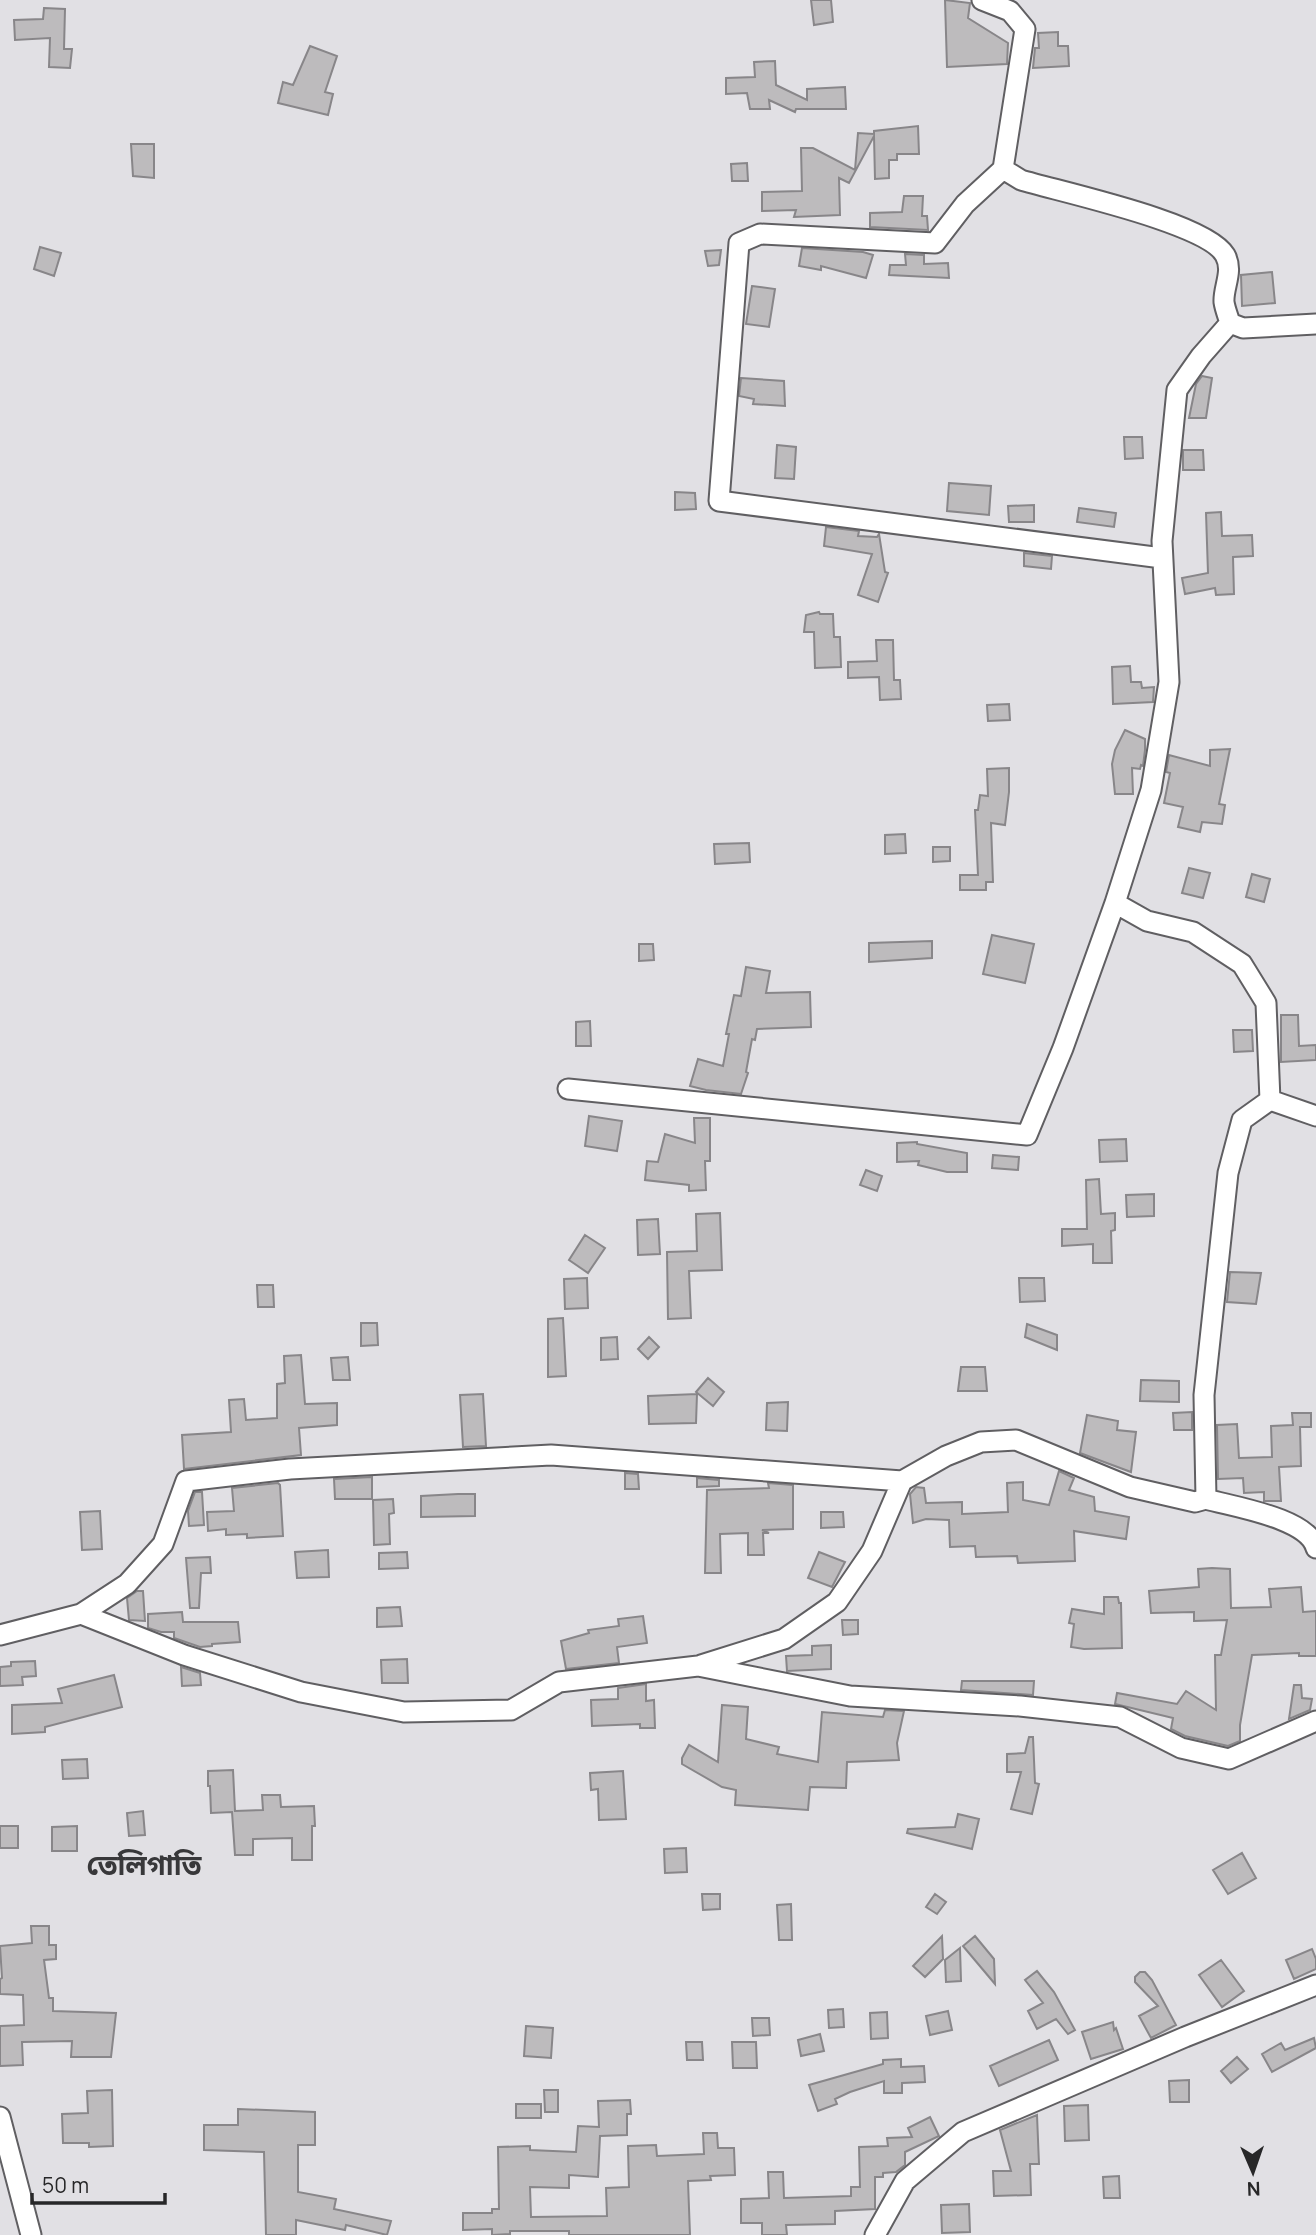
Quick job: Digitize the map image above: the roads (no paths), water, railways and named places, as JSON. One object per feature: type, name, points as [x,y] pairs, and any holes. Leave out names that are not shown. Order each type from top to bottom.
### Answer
[{"type":"street","points":[[982,0],[1010,11],[1026,29],[1003,169],[965,204],[934,243],[760,234],[739,243],[719,501],[1162,558]]},
{"type":"street","points":[[1003,169],[1021,180],[1169,222],[1211,241],[1225,256],[1229,275],[1224,300],[1230,323]]},
{"type":"street","points":[[1230,323],[1243,328],[1316,324]]},
{"type":"street","points":[[568,1090],[1027,1135],[1063,1048],[1115,903],[1151,790],[1169,682],[1161,541],[1177,390],[1201,356],[1230,323]]},
{"type":"street","points":[[1115,903],[1147,921],[1193,932],[1242,964],[1266,1003],[1270,1100]]},
{"type":"street","points":[[1270,1100],[1316,1116]]},
{"type":"street","points":[[1206,1499],[1204,1395],[1228,1173],[1241,1121],[1270,1100]]},
{"type":"street","points":[[0,1635],[81,1614],[127,1584],[163,1544],[186,1481],[290,1469],[551,1455],[902,1481],[946,1456],[981,1442],[1016,1440],[1130,1487],[1195,1503],[1206,1499],[1296,1526],[1314,1540],[1316,1548]]},
{"type":"street","points":[[81,1614],[184,1655],[301,1692],[404,1712],[511,1710],[559,1682],[698,1666],[784,1639],[837,1602],[872,1551],[902,1481]]},
{"type":"street","points":[[698,1666],[850,1696],[1020,1706],[1120,1717],[1181,1748],[1229,1759],[1316,1721]]},
{"type":"street","points":[[875,2235],[905,2181],[963,2132],[1185,2037],[1316,1986]]},
{"type":"street","points":[[0,2117],[32,2235]]},
{"type":"district","name":"তেলিগাতি","points":[[144,1864]]}]
